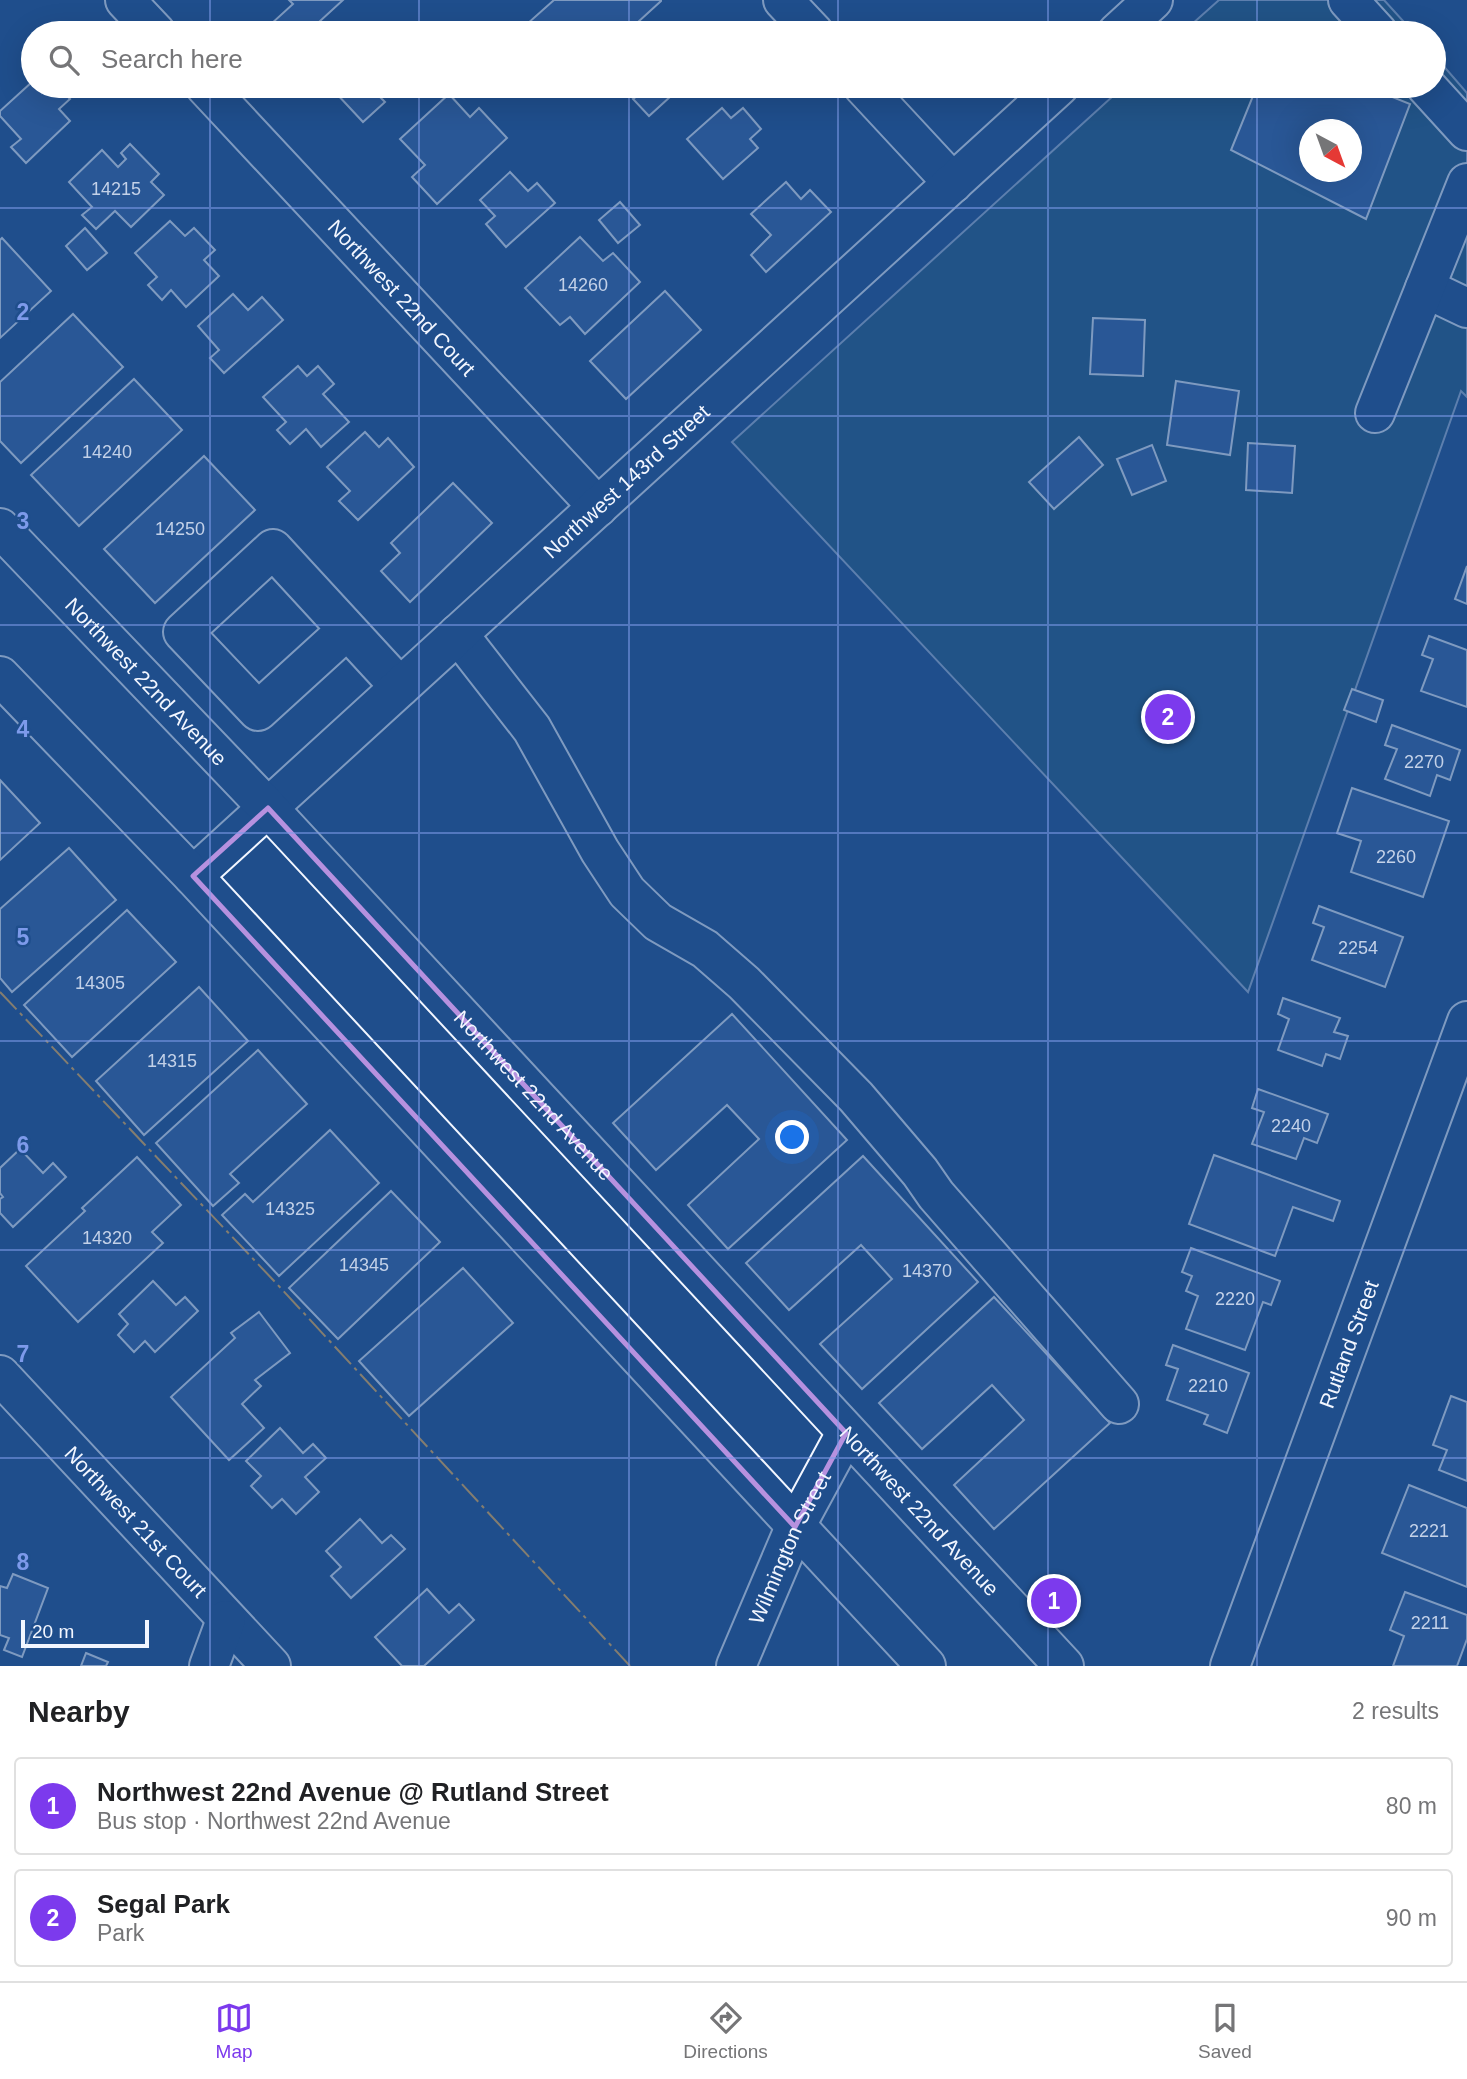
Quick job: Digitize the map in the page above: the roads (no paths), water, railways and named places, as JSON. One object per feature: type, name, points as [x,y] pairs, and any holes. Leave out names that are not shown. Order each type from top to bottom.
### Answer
[{"type":"street","points":[[125,0],[145,21]]},
{"type":"street","points":[[782,0],[802,21]]},
{"type":"street","points":[[1129,21],[1153,0]]},
{"type":"street","points":[[1348,0],[1367,21]]},
{"type":"street","name":"Northwest 22nd Court","points":[[216,98],[598,507]]},
{"type":"street","points":[[874,98],[953,183]]},
{"type":"street","name":"Northwest 143rd Street","points":[[193,876],[1046,98]]},
{"type":"street","points":[[1437,98],[1467,131]]},
{"type":"street","points":[[1374,413],[1467,183]]},
{"type":"street","points":[[1425,288],[1467,308]]},
{"type":"street","name":"Northwest 22nd Avenue","points":[[0,528],[268,808],[1064,1666]]},
{"type":"street","points":[[347,630],[400,687]]},
{"type":"street","points":[[458,634],[532,729],[600,851],[627,892],[658,922],[705,949],[744,983],[856,1097],[944,1204],[1119,1404]]},
{"type":"street","points":[[0,676],[193,876],[795,1527],[913,1662]]},
{"type":"street","name":"Rutland Street","points":[[1243,1658],[1467,1021]]},
{"type":"street","name":"Northwest 21st Court","points":[[0,1375],[271,1666]]},
{"type":"street","name":"Wilmington Street","points":[[736,1666],[795,1527],[846,1433]]},
{"type":"street","points":[[209,1666],[226,1619]]},
{"type":"place","name":"Segal Park","points":[[1168,717]]},
{"type":"place","name":"Northwest 22nd Avenue @ Rutland Street","points":[[1054,1601]]}]
